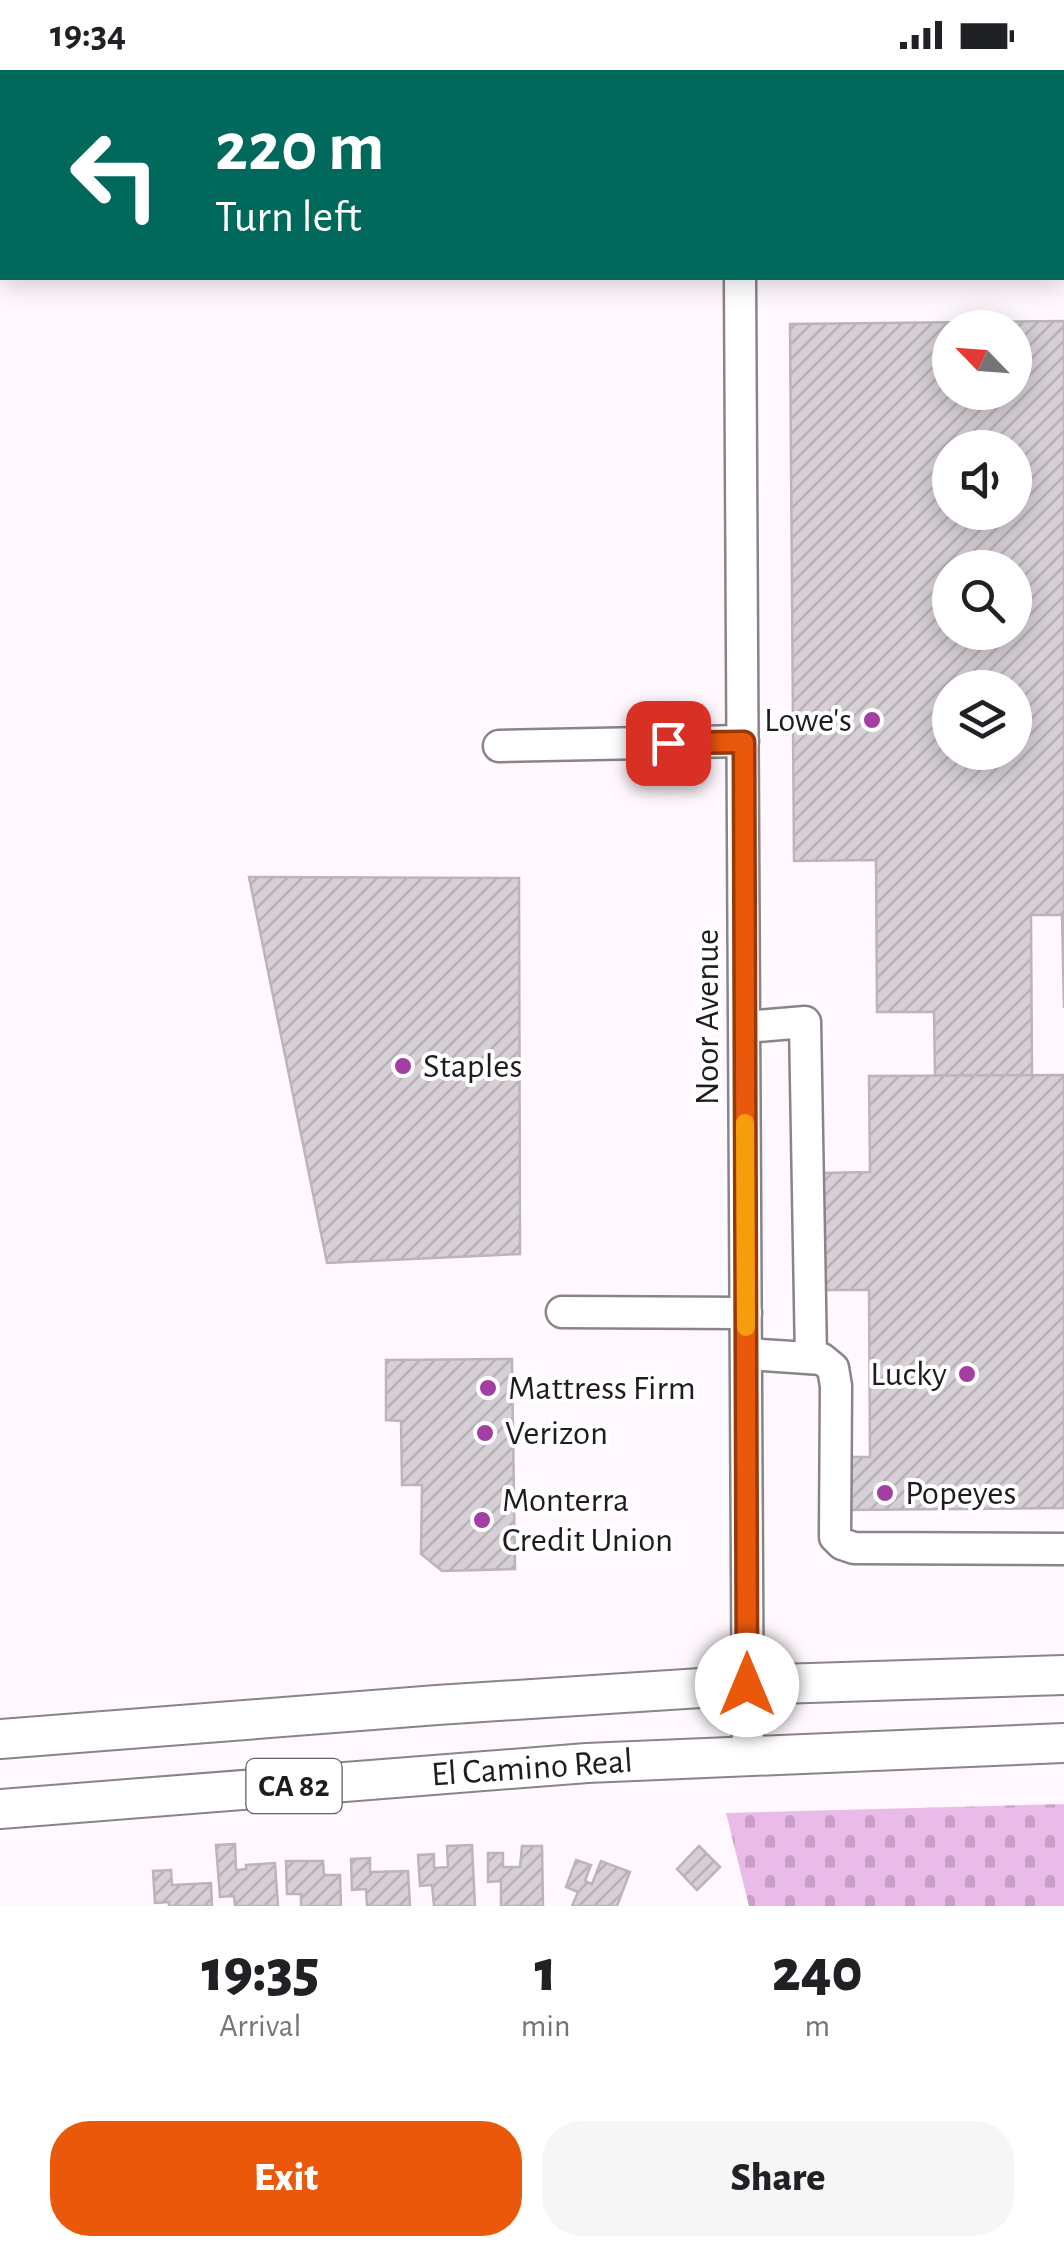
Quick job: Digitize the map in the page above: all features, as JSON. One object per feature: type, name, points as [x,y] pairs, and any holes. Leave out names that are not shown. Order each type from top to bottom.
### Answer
[{"type":"main road","name":"El Camino Real","points":[[0,1739],[747,1685],[1064,1675]]},
{"type":"main road","name":"El Camino Real","points":[[0,1809],[587,1762],[1064,1742]]},
{"type":"street","name":"Noor Avenue","points":[[740,280],[748,1757]]},
{"type":"street","points":[[499,746],[744,742]]},
{"type":"street","points":[[745,1027],[805,1022],[811,1358]]},
{"type":"street","points":[[562,1312],[746,1313]]},
{"type":"street","points":[[747,1354],[822,1359],[833,1368],[835,1536],[842,1544],[854,1548],[1064,1549]]},
{"type":"green space","points":[[1064,1804],[1064,1906],[749,1906],[726,1813]]},
{"type":"building","name":"Lowe's","points":[[1032,321],[1064,321],[1064,1008],[1062,915],[1031,915],[1032,1075],[935,1076],[934,1012],[877,1012],[876,860],[794,861],[790,324],[932,322],[932,410],[1032,410]]},
{"type":"building","name":"Staples","points":[[249,877],[519,878],[520,1254],[327,1263]]},
{"type":"building","name":"Lucky","points":[[1064,1075],[1064,1508],[848,1510],[848,1457],[870,1457],[869,1290],[823,1290],[822,1173],[870,1172],[869,1076]]},
{"type":"building","points":[[512,1359],[515,1569],[442,1571],[421,1554],[422,1485],[402,1485],[401,1421],[386,1420],[386,1360]]},
{"type":"building","points":[[235,1844],[236,1870],[246,1869],[246,1865],[275,1863],[278,1906],[235,1906],[234,1896],[220,1897],[216,1845]]},
{"type":"building","points":[[472,1845],[475,1906],[434,1906],[432,1885],[420,1886],[418,1855],[434,1854],[434,1868],[448,1867],[447,1846]]},
{"type":"building","points":[[522,1846],[542,1846],[543,1906],[501,1906],[501,1881],[488,1882],[488,1853],[503,1853],[503,1867],[520,1867]]},
{"type":"building","points":[[699,1846],[720,1867],[697,1890],[677,1869]]},
{"type":"building","points":[[370,1858],[370,1872],[408,1871],[410,1906],[367,1906],[366,1889],[352,1890],[351,1859]]},
{"type":"building","points":[[576,1860],[591,1865],[585,1881],[592,1884],[601,1861],[630,1872],[617,1906],[572,1906],[578,1892],[566,1887]]},
{"type":"building","points":[[286,1861],[323,1861],[324,1875],[340,1875],[341,1906],[301,1906],[301,1894],[287,1894]]},
{"type":"building","points":[[171,1870],[172,1885],[211,1883],[212,1906],[155,1903],[153,1871]]},
{"type":"slow traffic","points":[[745,1123],[746,1327]]},
{"type":"place","name":"Lowe's","points":[[872,720]]},
{"type":"place","name":"Staples","points":[[403,1066]]},
{"type":"place","name":"Lucky","points":[[967,1374]]},
{"type":"place","name":"Mattress Firm","points":[[488,1388]]},
{"type":"place","name":"Verizon","points":[[485,1433]]},
{"type":"place","name":"Popeyes","points":[[885,1493]]},
{"type":"place","name":"Monterra Credit Union","points":[[482,1520]]},
{"type":"route","points":[[668,743],[744,742],[747,1685]]}]
